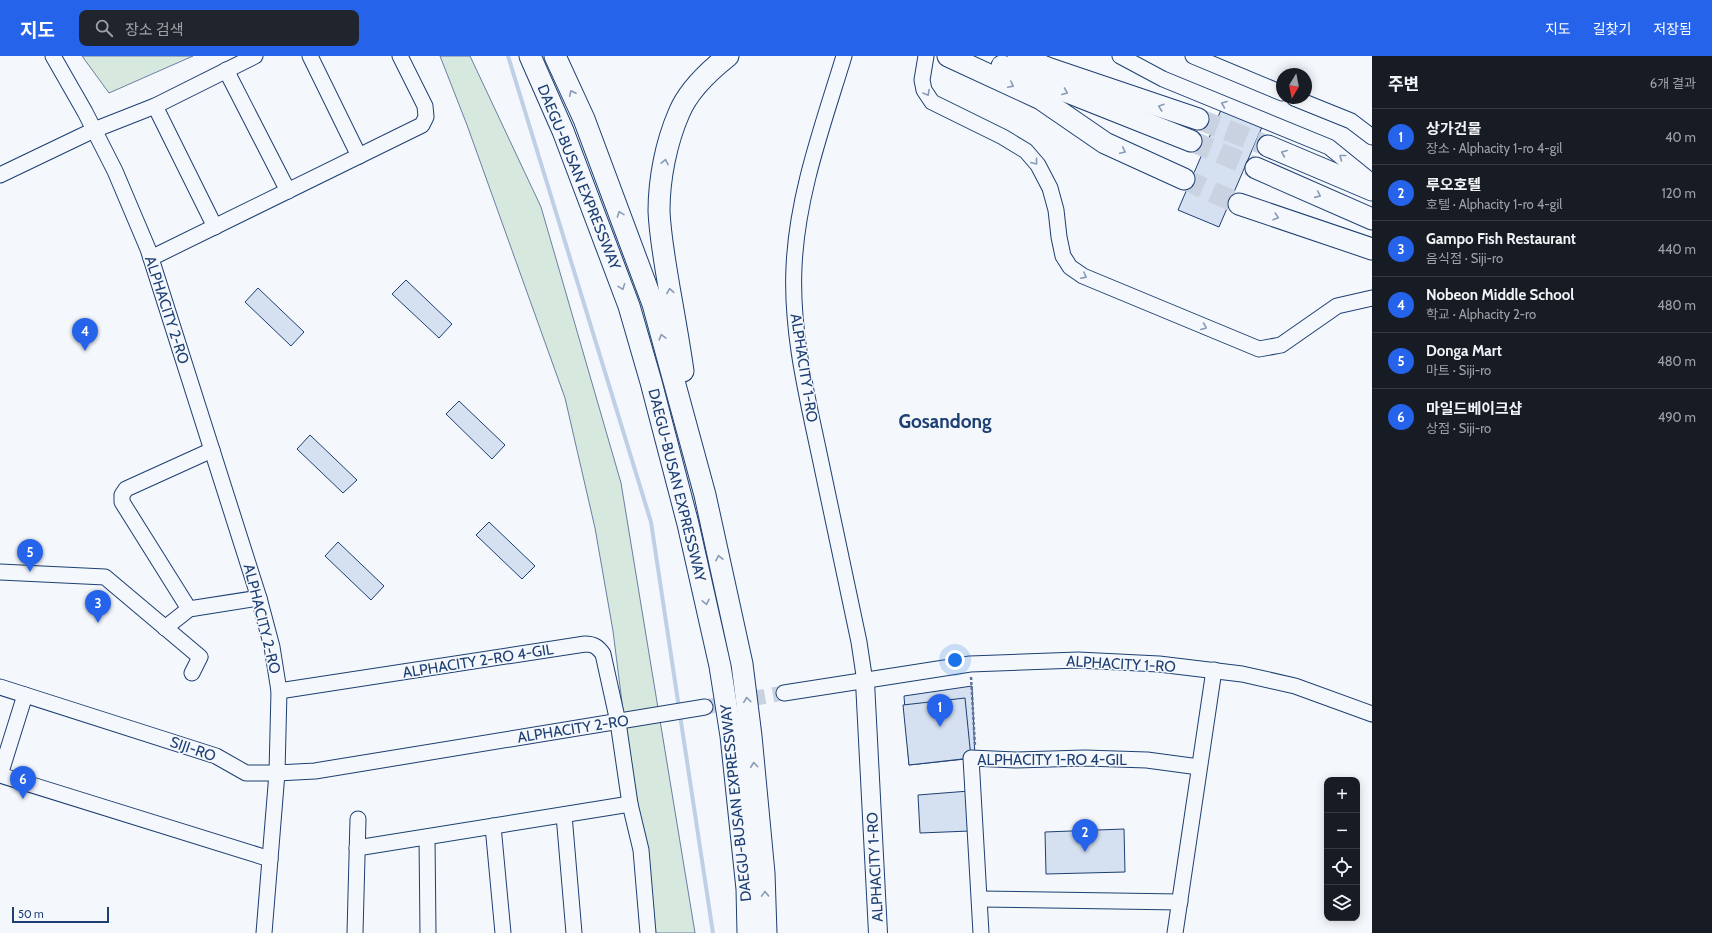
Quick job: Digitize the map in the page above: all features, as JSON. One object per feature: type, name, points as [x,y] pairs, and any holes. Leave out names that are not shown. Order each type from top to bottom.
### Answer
[{"type":"highway","name":"DAEGU-BUSAN EXPRESSWAY","points":[[530,56],[563,130],[629,306],[651,382],[688,524],[720,666],[731,736],[747,889],[748,933]]},
{"type":"highway","name":"DAEGU-BUSAN EXPRESSWAY","points":[[555,56],[584,120],[653,304],[705,495],[742,664],[751,736],[764,873],[766,933]]},
{"type":"highway","points":[[705,495],[664,262],[660,226],[660,204],[664,167],[679,113],[689,96],[717,65],[728,56]]},
{"type":"highway","points":[[1018,56],[1050,69],[1198,119]]},
{"type":"highway","points":[[963,58],[1191,142]]},
{"type":"highway","points":[[963,58],[1041,99],[1105,143],[1184,179]]},
{"type":"highway","points":[[1268,146],[1372,190]]},
{"type":"highway","points":[[1256,168],[1372,219]]},
{"type":"highway","points":[[1240,204],[1372,249]]},
{"type":"main road","name":"ALPHACITY 1-RO","points":[[865,682],[878,933]]},
{"type":"street","name":"ALPHACITY 2-RO","points":[[53,56],[115,171],[151,258],[259,598],[272,647],[279,691],[277,774],[315,771],[618,722],[705,706]]},
{"type":"street","points":[[0,175],[94,130],[155,106],[255,56]]},
{"type":"street","points":[[310,56],[359,156]]},
{"type":"street","points":[[151,258],[422,125],[426,117],[425,106],[400,56]]},
{"type":"street","name":"ALPHACITY 1-RO","points":[[844,56],[806,184],[799,218],[794,267],[794,310],[803,379],[859,642],[865,682],[970,664],[1078,660],[1159,664],[1242,674],[1295,686],[1372,714]]},
{"type":"street","points":[[926,56],[922,80],[924,90],[932,102],[1002,137],[1026,151],[1038,165],[1050,188],[1056,210],[1063,256],[1070,267],[1083,276],[1259,349],[1268,348],[1286,342],[1337,306],[1372,298]]},
{"type":"street","points":[[1120,56],[1163,79],[1329,147],[1372,182]]},
{"type":"street","points":[[1193,56],[1276,91]]},
{"type":"street","points":[[226,70],[288,191]]},
{"type":"street","points":[[1309,104],[1351,121],[1372,137]]},
{"type":"street","points":[[155,106],[215,227]]},
{"type":"street","points":[[189,609],[122,502],[122,495],[126,489],[212,450]]},
{"type":"street","points":[[0,572],[105,576],[200,658],[192,673]]},
{"type":"street","points":[[165,628],[189,609],[259,598]]},
{"type":"street","name":"ALPHACITY 2-RO 4-GIL","points":[[279,691],[592,644],[603,654],[618,722]]},
{"type":"street","points":[[1175,933],[1214,670]]},
{"type":"street","points":[[784,693],[865,682]]},
{"type":"street","name":"SIJI-RO","points":[[0,687],[216,756],[246,773],[277,774]]},
{"type":"street","points":[[25,695],[0,775],[270,859]]},
{"type":"street","points":[[618,722],[630,804],[641,850],[648,933]]},
{"type":"street","name":"ALPHACITY 1-RO 4-GIL","points":[[981,933],[971,758],[1016,760],[1085,758],[1147,760],[1199,767]]},
{"type":"street","points":[[264,933],[277,774]]},
{"type":"street","points":[[357,848],[630,804]]},
{"type":"street","points":[[564,815],[574,933]]},
{"type":"street","points":[[355,933],[358,819]]},
{"type":"street","points":[[493,826],[503,933]]},
{"type":"street","points":[[427,837],[428,933]]},
{"type":"street","points":[[980,899],[1180,902]]},
{"type":"path","points":[[970,664],[975,758],[971,758]]},
{"type":"shaded area","points":[[82,56],[193,56],[109,93]]},
{"type":"shaded area","points":[[440,56],[470,56],[541,207],[621,483],[695,933],[651,933],[613,631],[595,528],[565,398],[467,125]]},
{"type":"building","points":[[1221,110],[1262,127],[1219,227],[1178,210]]},
{"type":"building","points":[[406,280],[452,324],[439,338],[392,294]]},
{"type":"building","points":[[258,288],[304,332],[291,346],[245,302]]},
{"type":"building","points":[[459,401],[505,445],[492,459],[446,414]]},
{"type":"building","points":[[310,435],[357,480],[343,493],[297,449]]},
{"type":"building","points":[[489,522],[535,566],[522,579],[476,535]]},
{"type":"building","points":[[338,542],[384,586],[371,600],[325,556]]},
{"type":"building","points":[[972,686],[975,758],[909,765],[904,696]]},
{"type":"building","points":[[965,698],[971,758],[909,765],[903,705]]},
{"type":"building","points":[[969,791],[970,831],[920,833],[918,795]]},
{"type":"building","points":[[1124,829],[1125,872],[1046,874],[1045,832]]},
{"type":"waterway","points":[[508,56],[651,522],[679,708]]},
{"type":"waterway","points":[[680,715],[713,933]]},
{"type":"tunnel","points":[[1198,119],[1268,146]]},
{"type":"tunnel","points":[[1191,141],[1256,168]]},
{"type":"tunnel","points":[[1184,179],[1239,204]]},
{"type":"tunnel","points":[[705,707],[784,693]]},
{"type":"place","name":"Nobeon Middle School","points":[[85,351]]},
{"type":"place","name":"Donga Mart","points":[[30,572]]},
{"type":"place","name":"Gampo Fish Restaurant","points":[[98,623]]},
{"type":"place","name":"상가건물","points":[[940,727]]},
{"type":"place","name":"마일드베이크샵","points":[[23,799]]},
{"type":"place","name":"루오호텔","points":[[1085,852]]},
{"type":"district","name":"Gosandong","points":[[945,421]]}]
